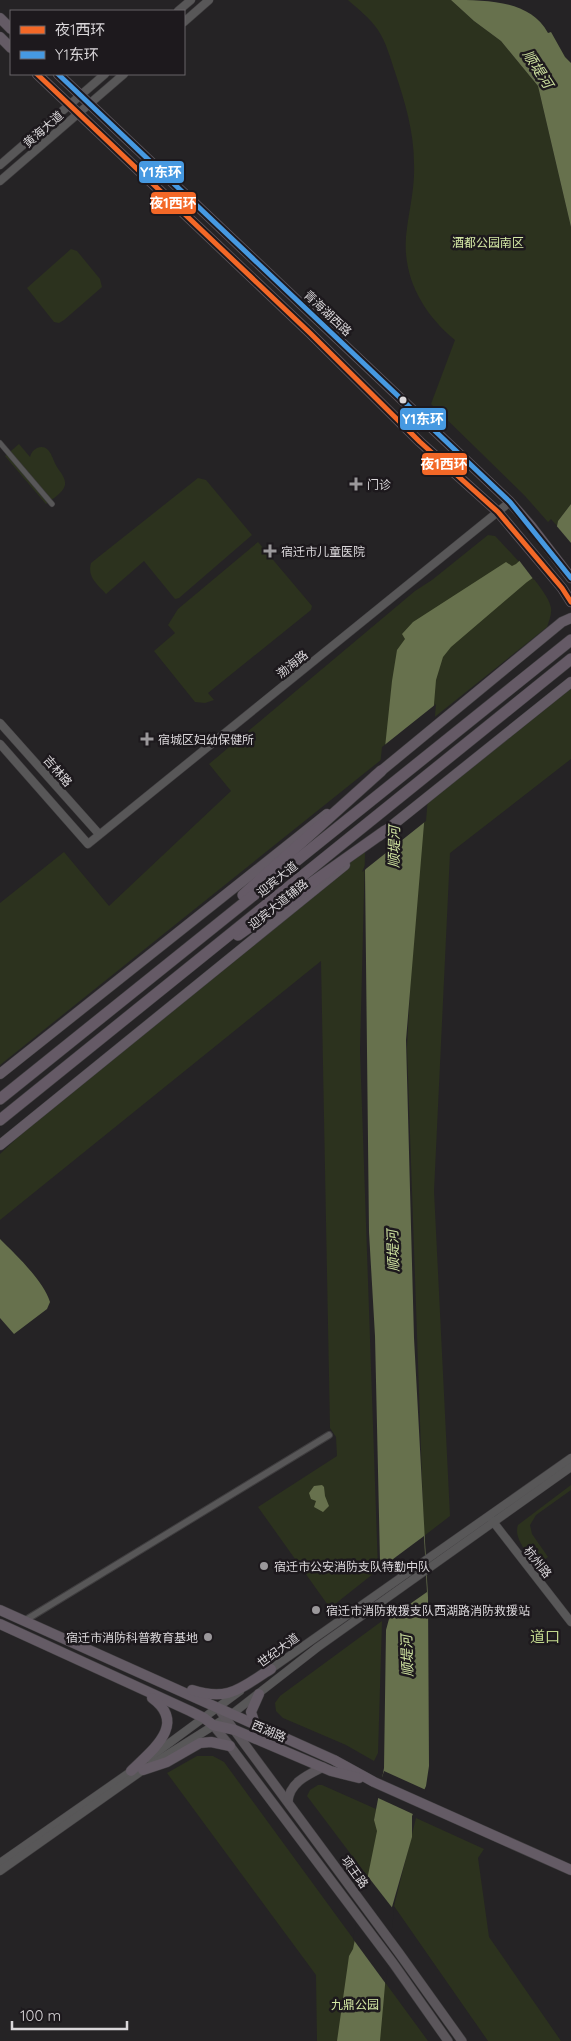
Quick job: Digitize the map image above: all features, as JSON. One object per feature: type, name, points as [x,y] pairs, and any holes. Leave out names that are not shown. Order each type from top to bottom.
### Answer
[{"type":"highway","name":"迎宾大道","points":[[0,1099],[571,640]]},
{"type":"highway","name":"迎宾大道","points":[[0,1120],[571,659]]},
{"type":"highway","points":[[99,1020],[149,971],[247,892],[381,771]]},
{"type":"highway","points":[[196,961],[251,928],[359,851],[385,830]]},
{"type":"highway","points":[[0,1090],[52,1049],[84,1032]]},
{"type":"highway","points":[[0,1130],[51,1088],[73,1061]]},
{"type":"main road","points":[[0,18],[10,28]]},
{"type":"main road","points":[[0,37],[10,47]]},
{"type":"main road","points":[[38,75],[310,333],[418,439],[498,512],[556,581],[571,602]]},
{"type":"main road","name":"青海湖西路","points":[[59,75],[510,502],[569,575]]},
{"type":"main road","points":[[0,1074],[370,780],[562,622],[571,618]]},
{"type":"main road","points":[[385,830],[571,682]]},
{"type":"main road","name":"迎宾大道辅路","points":[[0,1145],[359,851]]},
{"type":"main road","name":"西湖路","points":[[0,1610],[218,1708],[229,1716],[255,1724],[334,1760],[374,1782]]},
{"type":"main road","name":"西湖路","points":[[0,1624],[204,1718],[213,1725],[235,1730],[322,1767],[374,1782]]},
{"type":"main road","points":[[122,1665],[188,1689],[215,1696],[234,1691],[271,1669]]},
{"type":"main road","points":[[111,1675],[153,1698],[162,1706],[168,1720],[161,1741],[132,1771]]},
{"type":"main road","points":[[255,1724],[251,1712],[259,1694]]},
{"type":"main road","name":"项王路","points":[[229,1716],[235,1730],[462,2041]]},
{"type":"main road","name":"项王路","points":[[213,1725],[393,1963],[448,2041]]},
{"type":"main road","points":[[143,1770],[167,1762],[200,1743],[211,1742],[230,1746]]},
{"type":"main road","points":[[288,1802],[288,1793],[300,1779],[322,1767]]},
{"type":"main road","points":[[374,1782],[571,1870]]},
{"type":"street","points":[[179,10],[191,0]]},
{"type":"street","points":[[185,21],[209,0]]},
{"type":"street","name":"黄海大道","points":[[0,165],[104,75]]},
{"type":"street","name":"黄海大道","points":[[0,181],[123,75]]},
{"type":"street","points":[[0,443],[52,504]]},
{"type":"street","name":"渤海路","points":[[88,844],[510,502]]},
{"type":"street","name":"吉林路","points":[[0,723],[98,834]]},
{"type":"street","name":"吉林路","points":[[0,744],[88,844]]},
{"type":"street","points":[[24,1621],[329,1434]]},
{"type":"street","name":"世纪大道","points":[[0,1871],[143,1770],[229,1716],[318,1647],[381,1602],[429,1562],[571,1458]]},
{"type":"street","name":"世纪大道","points":[[490,1518],[571,1467]]},
{"type":"street","name":"杭州路","points":[[490,1518],[571,1622]]},
{"type":"street","name":"世纪大道","points":[[0,1863],[132,1771],[381,1590],[429,1562]]},
{"type":"green space","name":"酒都公园南区","points":[[348,0],[451,0],[474,21],[501,41],[538,86],[571,227],[571,504],[558,521],[557,526],[551,519],[548,522],[525,496],[431,404],[455,340],[432,317],[423,304],[410,276],[406,245],[413,188],[414,152],[408,117],[390,55],[381,35],[364,14]]},
{"type":"green space","points":[[71,249],[77,251],[100,279],[102,287],[59,323],[54,322],[27,288]]},
{"type":"green space","points":[[19,444],[30,457],[37,448],[41,447],[48,450],[64,478],[65,485],[62,491],[46,504],[5,456]]},
{"type":"green space","points":[[198,478],[206,480],[252,535],[179,598],[175,599],[144,561],[106,594],[96,583],[90,572],[91,563]]},
{"type":"green space","points":[[488,535],[495,536],[527,571],[549,601],[551,615],[547,627],[0,1065],[0,903],[64,852],[109,906],[231,791],[209,764],[415,591],[432,580]]},
{"type":"green space","points":[[258,542],[312,606],[311,610],[208,693],[214,700],[205,703],[195,702],[154,651],[175,633],[168,625],[178,609]]},
{"type":"green space","points":[[571,679],[571,759],[450,853],[434,1191],[450,1516],[424,1536],[407,1047],[420,803]]},
{"type":"green space","points":[[358,853],[365,853],[360,1050],[378,1570],[330,1608],[258,1507],[337,1456],[336,1437],[330,1428],[321,961],[0,1220],[0,1154],[84,1075]]},
{"type":"green space","points":[[571,1485],[571,1490],[536,1515],[530,1525],[532,1534],[548,1557],[537,1565],[520,1541],[517,1530],[518,1525]]},
{"type":"green space","points":[[382,1621],[378,1753],[374,1761],[346,1745],[283,1718],[276,1711],[275,1703],[280,1696]]},
{"type":"green space","name":"九鼎公园","points":[[197,1756],[213,1756],[224,1762],[428,2041],[317,2041],[316,1975],[167,1773]]},
{"type":"green space","points":[[318,1785],[322,1785],[376,1809],[374,1820],[378,1831],[368,1877],[307,1796],[310,1790]]},
{"type":"green space","points":[[416,1818],[484,1849],[478,1858],[489,1937],[561,2041],[488,2041],[394,1906]]},
{"type":"water","name":"顺堤河","points":[[451,0],[493,2],[519,8],[540,22],[548,33],[551,32],[565,57],[571,63],[571,227],[538,86],[501,41],[474,21]]},
{"type":"water","name":"顺堤河","points":[[571,504],[571,551],[527,582],[451,647],[443,657],[436,680],[406,1040],[414,1338],[428,1597],[429,1766],[426,1786],[412,1816],[412,1837],[392,1907],[380,2041],[337,2041],[349,1956],[353,1949],[377,1831],[374,1820],[384,1768],[386,1630],[389,1619],[383,1566],[380,1561],[375,1336],[369,1232],[365,870],[374,852],[392,681],[397,650],[405,639],[402,634],[413,622],[506,562],[512,566],[516,564],[557,526],[558,521]]},
{"type":"water","points":[[0,1239],[35,1277],[50,1302],[47,1309],[14,1334],[0,1318]]},
{"type":"water","points":[[322,1485],[329,1506],[323,1512],[314,1507],[316,1501],[311,1499],[309,1493],[314,1486]]},
{"type":"pier","points":[[555,524],[571,543],[571,554],[534,580],[518,559]]},
{"type":"pier","points":[[436,704],[426,821],[362,872],[371,852],[382,747]]},
{"type":"pier","points":[[424,1536],[427,1592],[387,1620],[381,1568]]},
{"type":"pier","points":[[384,1771],[426,1790],[415,1815],[376,1797]]},
{"type":"pier","points":[[366,1874],[394,1910],[386,1984],[353,1939]]},
{"type":"transit line","name":"夜1西环","points":[[38,75],[310,333],[420,442],[498,512],[562,588],[571,602]]},
{"type":"transit line","name":"Y1东环","points":[[59,75],[510,502],[571,578]]},
{"type":"place","name":"门诊","points":[[356,484]]},
{"type":"place","name":"宿迁市儿童医院","points":[[270,551]]},
{"type":"place","name":"宿城区妇幼保健所","points":[[147,739]]},
{"type":"place","name":"宿迁市公安消防支队特勤中队","points":[[264,1566]]},
{"type":"place","name":"宿迁市消防救援支队西湖路消防救援站","points":[[316,1610]]},
{"type":"place","name":"宿迁市消防科普教育基地","points":[[208,1637]]},
{"type":"district","name":"道口","points":[[545,1636]]}]
